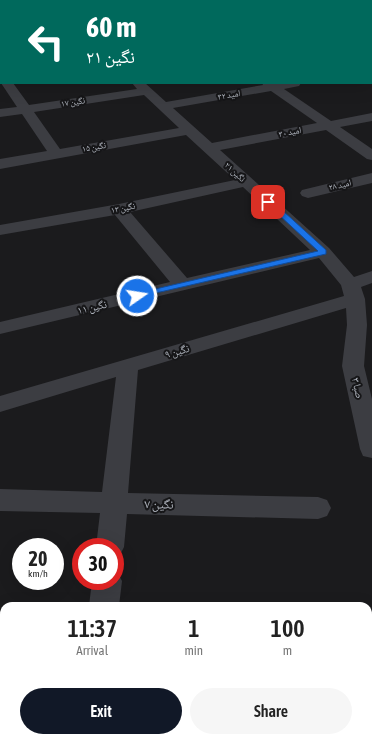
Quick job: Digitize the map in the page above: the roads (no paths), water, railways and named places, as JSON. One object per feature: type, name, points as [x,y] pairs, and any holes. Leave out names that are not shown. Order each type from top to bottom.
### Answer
[{"type":"street","points":[[8,84],[56,154]]},
{"type":"street","name":"امید ۳۲","points":[[163,106],[283,84]]},
{"type":"street","points":[[271,85],[372,156]]},
{"type":"street","name":"نگین ۱۷","points":[[0,113],[142,87]]},
{"type":"street","name":"نگین ۲۱","points":[[142,87],[323,252],[352,291]]},
{"type":"street","name":"امید ۳۰","points":[[209,148],[372,117]]},
{"type":"street","name":"نگین ۱۵","points":[[0,164],[189,130]]},
{"type":"street","name":"امید ۲۸","points":[[308,192],[372,178]]},
{"type":"street","name":"نگین ۱۳","points":[[0,230],[119,209],[246,182]]},
{"type":"street","points":[[119,209],[183,285]]},
{"type":"street","name":"نگین ۱۱","points":[[0,328],[323,252]]},
{"type":"street","name":"نگین ۹","points":[[0,404],[128,365],[352,291],[372,277]]},
{"type":"street","points":[[352,291],[364,325]]},
{"type":"street","name":"صبا ۳","points":[[364,325],[353,366],[372,449]]},
{"type":"street","points":[[111,538],[128,365]]},
{"type":"street","name":"نگین ۷","points":[[0,500],[318,508]]},
{"type":"street","points":[[104,602],[106,590]]}]
